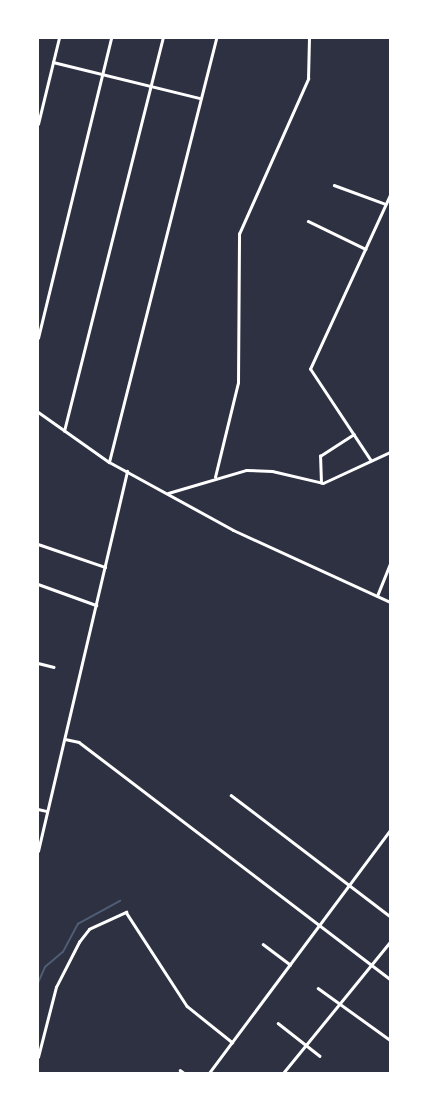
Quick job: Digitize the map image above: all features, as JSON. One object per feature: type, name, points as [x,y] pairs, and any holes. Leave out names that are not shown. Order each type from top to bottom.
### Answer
[{"type":"street","points":[[38,124],[59,38]]},
{"type":"street","points":[[38,338],[111,38]]},
{"type":"street","points":[[64,431],[162,38]]},
{"type":"street","points":[[110,462],[216,38]]},
{"type":"street","points":[[215,477],[238,383],[239,234],[308,79],[309,38]]},
{"type":"street","points":[[53,62],[200,98]]},
{"type":"street","points":[[334,185],[386,204]]},
{"type":"street","points":[[371,461],[310,369],[390,196]]},
{"type":"street","points":[[308,221],[366,249]]},
{"type":"street","points":[[38,412],[110,462],[240,534],[390,602]]},
{"type":"street","points":[[321,483],[319,457],[354,434]]},
{"type":"street","points":[[167,493],[215,477],[269,470],[321,483],[390,452]]},
{"type":"street","points":[[38,851],[127,472]]},
{"type":"street","points":[[38,544],[105,567]]},
{"type":"street","points":[[377,596],[390,564]]},
{"type":"street","points":[[38,584],[96,605]]},
{"type":"street","points":[[38,663],[54,667]]},
{"type":"street","points":[[65,739],[79,742],[321,924],[390,979]]},
{"type":"street","points":[[231,795],[390,916]]},
{"type":"street","points":[[38,809],[48,811]]},
{"type":"street","points":[[209,1073],[390,830]]},
{"type":"street","points":[[38,1057],[54,990],[79,942],[89,929],[118,914],[128,913],[187,1006],[232,1042]]},
{"type":"street","points":[[283,1073],[390,942]]},
{"type":"street","points":[[262,944],[290,964]]},
{"type":"street","points":[[318,988],[390,1040]]},
{"type":"street","points":[[278,1023],[320,1056]]},
{"type":"street","points":[[180,1070],[184,1073]]},
{"type":"waterway","points":[[38,983],[45,967],[63,952],[78,924],[120,901]]}]
